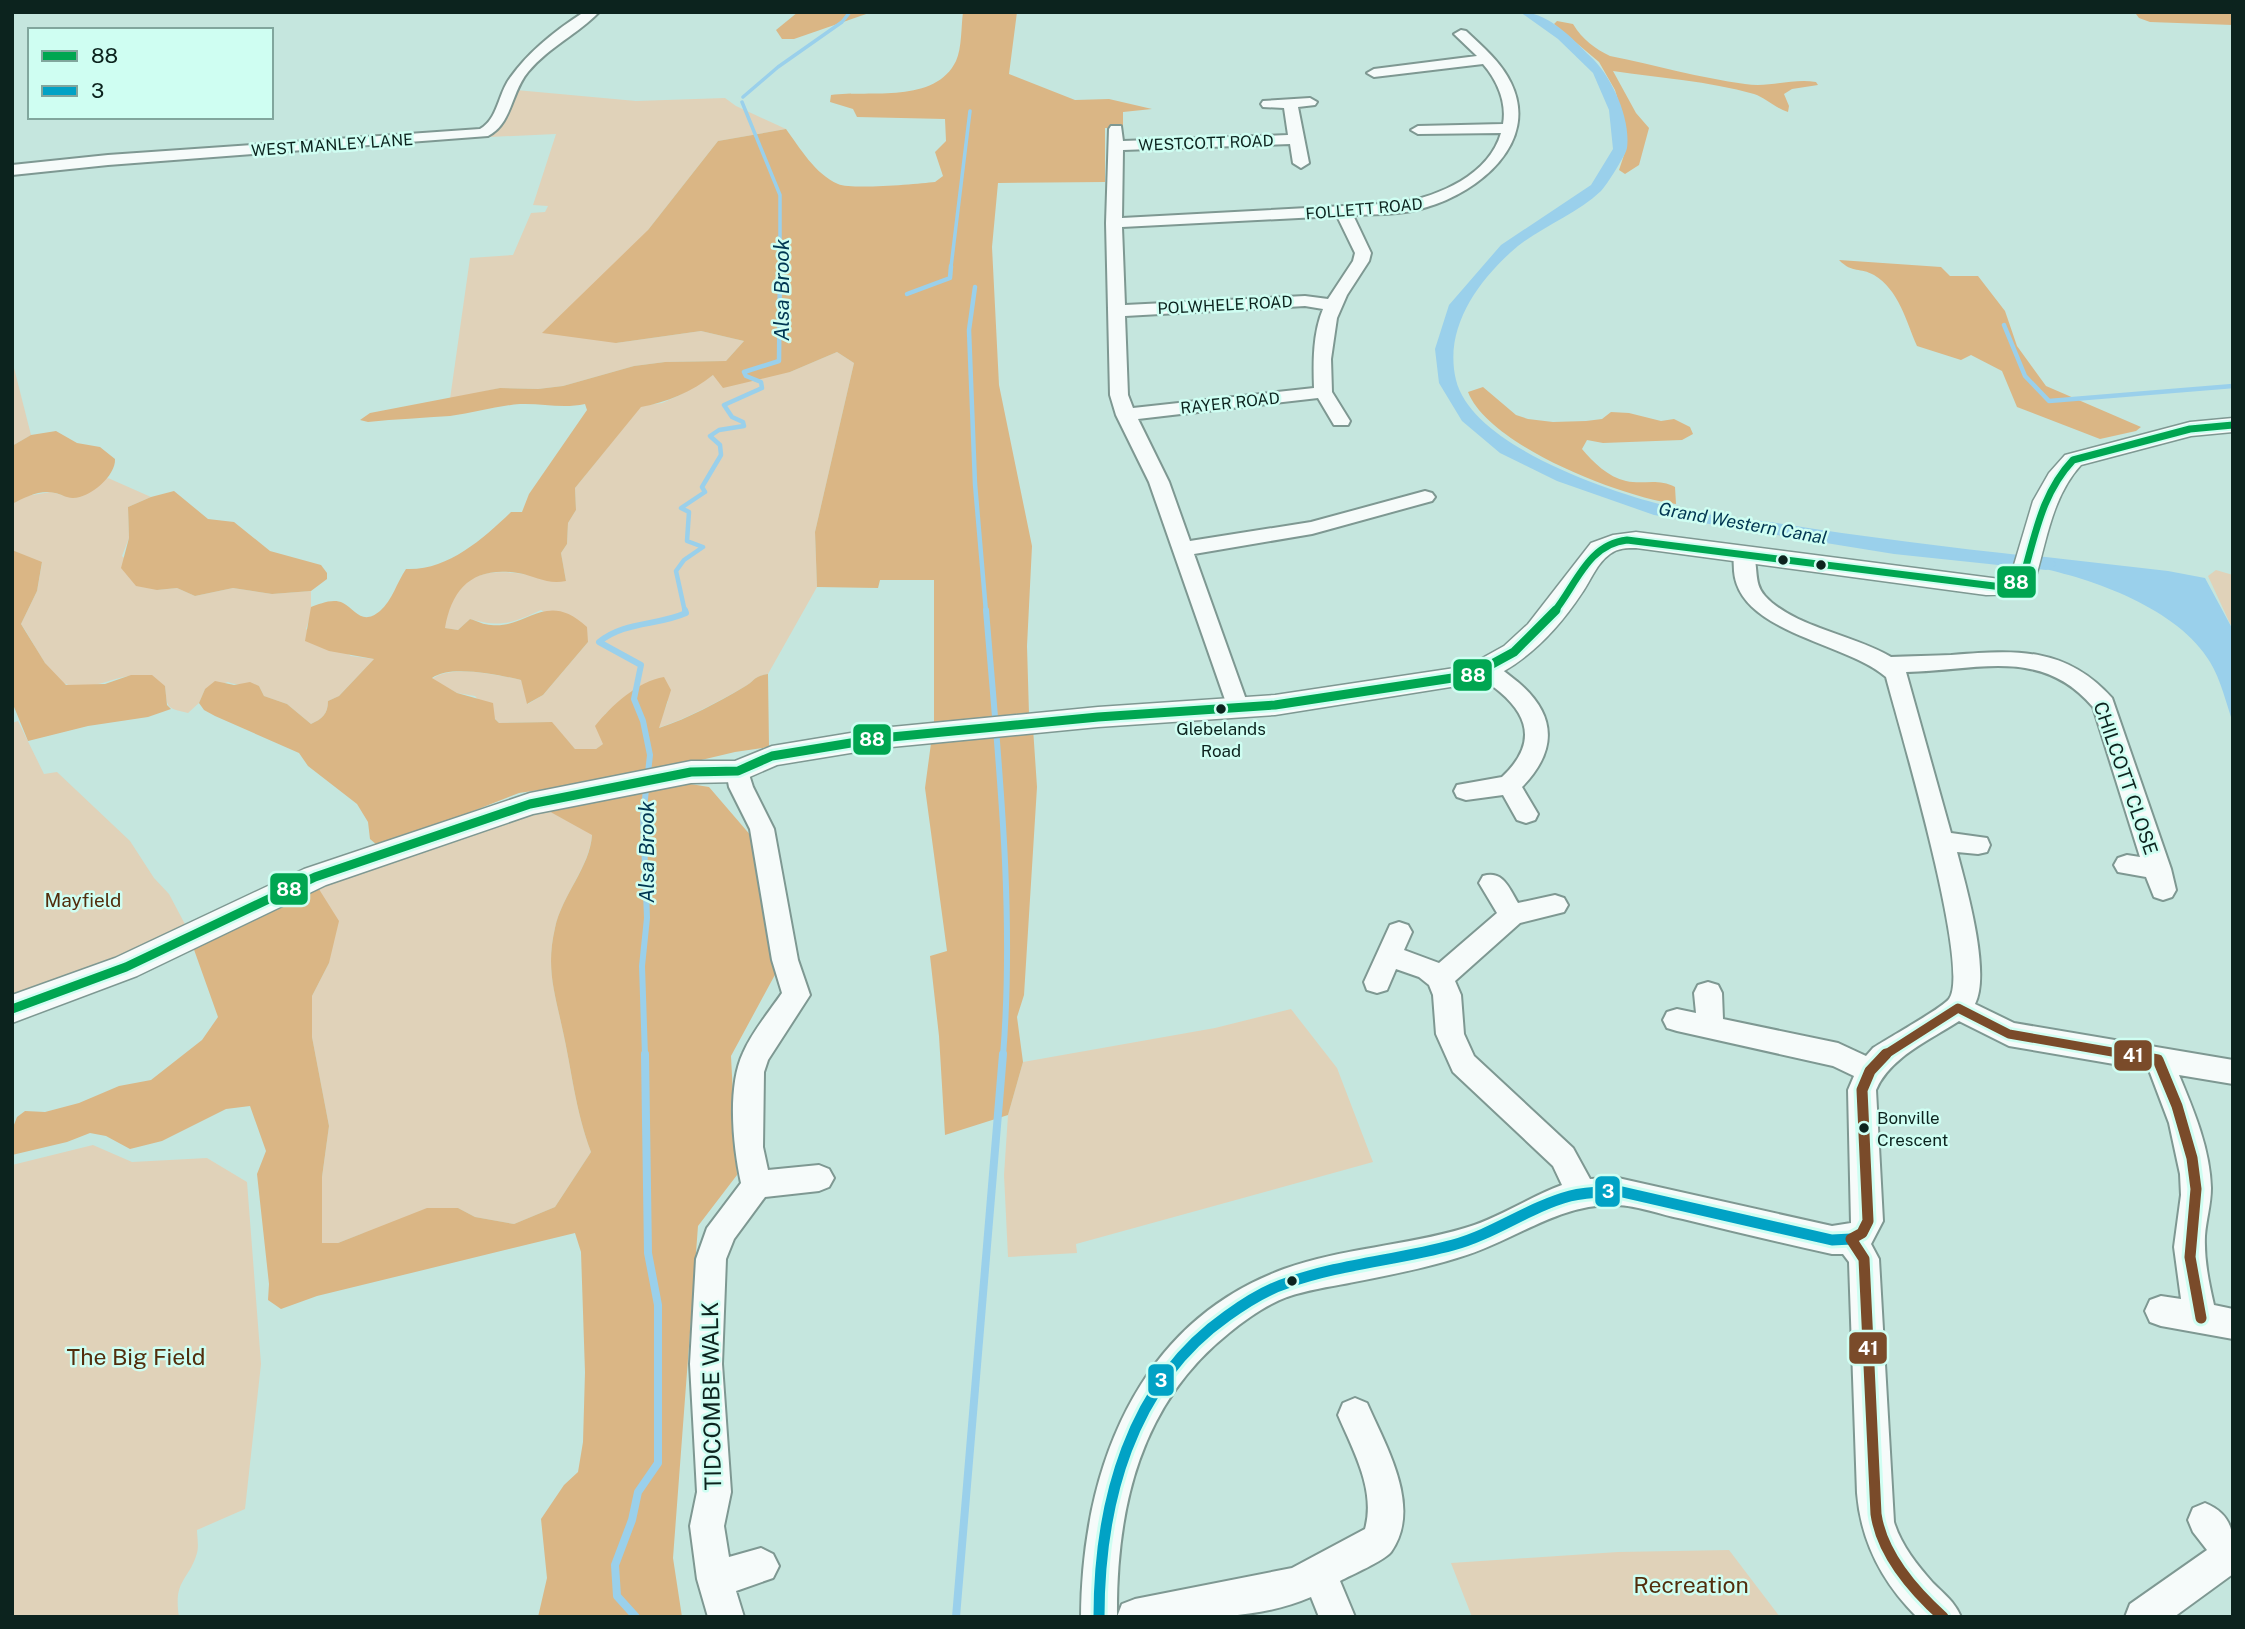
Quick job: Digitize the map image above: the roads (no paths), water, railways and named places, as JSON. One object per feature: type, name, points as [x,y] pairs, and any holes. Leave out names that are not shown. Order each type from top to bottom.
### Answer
[{"type":"street","name":"WEST MANLEY LANE","points":[[12,170],[108,160],[483,133],[498,122],[507,94],[519,73],[557,36],[593,12]]},
{"type":"street","name":"FOLLETT ROAD","points":[[1114,223],[1343,212],[1419,206],[1444,198],[1492,163],[1500,153],[1510,128],[1512,110],[1508,92],[1487,59],[1461,34]]},
{"type":"street","points":[[1375,75],[1487,59]]},
{"type":"street","name":"WESTCOTT ROAD","points":[[1268,104],[1310,102]]},
{"type":"street","name":"WESTCOTT ROAD","points":[[1290,103],[1301,163]]},
{"type":"street","points":[[1415,114],[1419,136],[1510,128]]},
{"type":"street","name":"WESTCOTT ROAD","points":[[1114,223],[1116,137],[1296,139]]},
{"type":"street","points":[[1341,421],[1324,386],[1322,359],[1325,334],[1333,304],[1363,253],[1343,212]]},
{"type":"street","points":[[1114,223],[1119,395],[1125,415],[1158,482],[1238,708]]},
{"type":"street","name":"POLWHELE ROAD","points":[[1116,311],[1305,301],[1333,304]]},
{"type":"street","name":"RAYER ROAD","points":[[1125,415],[1324,386]]},
{"type":"street","points":[[12,1009],[126,967],[257,903],[360,859],[530,804],[691,772],[738,771],[772,755],[881,738],[1098,717],[1238,708],[1434,682],[1487,670],[1502,663],[1534,634],[1570,593],[1599,550],[1613,543],[1636,540],[1986,587],[2014,584],[2022,580],[2039,514],[2050,488],[2060,472],[2073,460],[2190,429],[2233,425]]},
{"type":"street","points":[[1182,549],[1312,528],[1426,497]]},
{"type":"street","points":[[1099,1617],[1100,1549],[1118,1470],[1162,1379],[1195,1342],[1231,1313],[1266,1291],[1309,1276],[1464,1243],[1501,1230],[1542,1206],[1582,1193],[1618,1191],[1832,1240],[1851,1239],[1862,1233],[1868,1221],[1862,1090],[1870,1071],[1883,1056],[1958,1008],[1964,999],[1967,984],[1959,908],[1896,674],[1879,657],[1818,635],[1758,601],[1746,584],[1744,555]]},
{"type":"street","name":"CHILCOTT CLOSE","points":[[1889,665],[2009,657],[2046,663],[2083,681],[2104,704],[2160,880],[2127,865]]},
{"type":"street","points":[[1466,791],[1509,785],[1528,764],[1538,742],[1539,728],[1535,715],[1487,670]]},
{"type":"street","points":[[738,771],[741,787],[762,829],[785,960],[796,995],[755,1056],[750,1072],[748,1147],[756,1185],[819,1178]]},
{"type":"street","points":[[1509,785],[1526,814]]},
{"type":"street","points":[[1941,841],[1978,845]]},
{"type":"street","points":[[1492,883],[1512,915]]},
{"type":"street","points":[[1440,978],[1512,915],[1555,905]]},
{"type":"street","points":[[1377,982],[1399,932]]},
{"type":"street","points":[[1389,956],[1428,969],[1440,978],[1447,995],[1450,1034],[1464,1064],[1563,1157],[1582,1193]]},
{"type":"street","points":[[1708,993],[1710,1026]]},
{"type":"street","points":[[1958,1008],[2008,1034],[2233,1072]]},
{"type":"street","points":[[1677,1020],[1838,1055],[1870,1071]]},
{"type":"street","points":[[2158,1060],[2178,1108],[2197,1190],[2189,1240],[2192,1278],[2201,1318]]},
{"type":"street","name":"TIDCOMBE WALK","points":[[726,1617],[707,1526],[714,1492],[706,1364],[711,1259],[713,1244],[720,1230],[747,1202],[756,1185]]},
{"type":"street","points":[[1851,1239],[1864,1259],[1874,1493],[1878,1526],[1891,1555],[1912,1585],[1942,1617]]},
{"type":"street","points":[[2161,1311],[2233,1324]]},
{"type":"street","points":[[1135,1617],[1297,1585],[1378,1541],[1384,1530],[1386,1511],[1383,1488],[1355,1415]]},
{"type":"street","points":[[2143,1617],[2233,1553],[2205,1520]]},
{"type":"street","points":[[716,1579],[761,1566]]},
{"type":"street","points":[[1319,1575],[1337,1617]]},
{"type":"water","points":[[2037,556],[2168,571],[2205,578],[2233,630],[2233,723],[2214,669],[2196,643],[2178,626],[2107,588],[2035,567]]},
{"type":"waterway","name":"Alsa Brook","points":[[743,97],[778,67],[842,22],[850,12]]},
{"type":"waterway","name":"Grand Western Canal","points":[[1526,12],[1562,36],[1599,71],[1616,110],[1620,149],[1596,188],[1506,248],[1457,305],[1443,349],[1448,383],[1468,417],[1506,449],[1563,477],[1661,511],[1894,548],[2046,564]]},
{"type":"waterway","name":"Alsa Brook","points":[[742,102],[780,195],[780,266]]},
{"type":"waterway","points":[[951,267],[970,111]]},
{"type":"waterway","name":"Alsa Brook","points":[[685,612],[676,571],[684,560],[703,547],[687,541],[689,512],[681,508],[705,492],[702,487],[721,455],[720,445],[710,436],[719,430],[744,426],[743,422],[732,417],[724,405],[762,388],[761,382],[746,376],[744,372],[779,361],[780,266]]},
{"type":"waterway","points":[[907,294],[950,278],[951,266]]},
{"type":"waterway","points":[[975,287],[969,330],[975,484],[986,612]]},
{"type":"waterway","points":[[2004,325],[2025,376],[2049,401],[2233,386]]},
{"type":"waterway","name":"Alsa Brook","points":[[645,1056],[642,966],[647,918],[643,816],[650,755],[643,721],[634,699],[641,665],[599,642],[619,630],[675,617],[686,613],[685,610]]},
{"type":"waterway","points":[[986,610],[1004,833],[1007,945],[1003,1056]]},
{"type":"waterway","name":"Alsa Brook","points":[[636,1617],[617,1596],[615,1565],[632,1520],[638,1492],[658,1463],[658,1305],[648,1253],[645,1054]]},
{"type":"waterway","points":[[956,1617],[1003,1054]]},
{"type":"place","name":"Glebelands Road","points":[[1221,709]]},
{"type":"place","name":"Bonville Crescent","points":[[1864,1128]]},
{"type":"park label","name":"Mayfield","points":[[83,900]]},
{"type":"park label","name":"The Big Field","points":[[136,1356]]},
{"type":"park label","name":"Recreation","points":[[1691,1584]]}]
